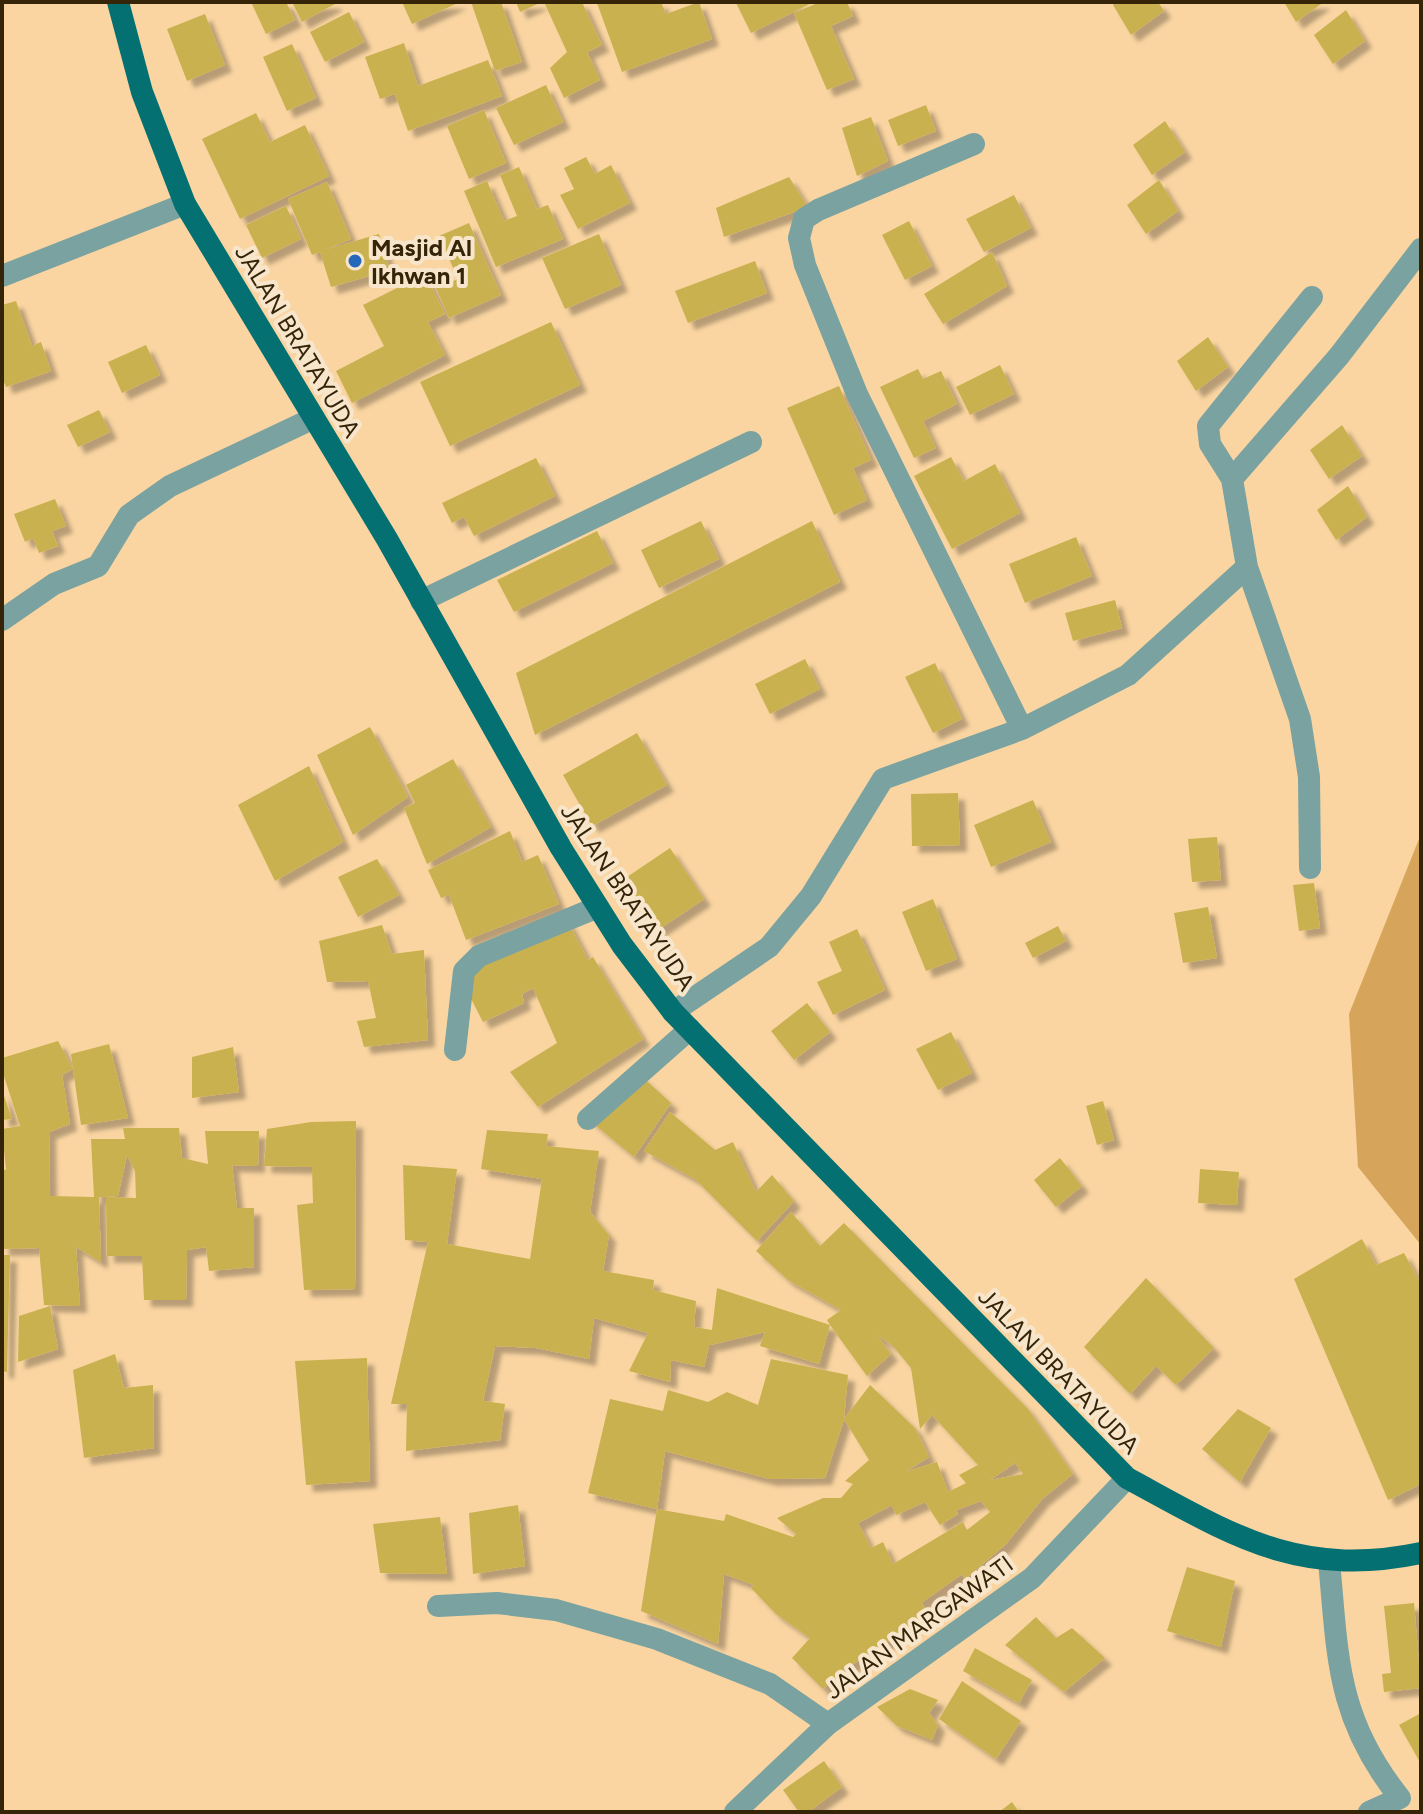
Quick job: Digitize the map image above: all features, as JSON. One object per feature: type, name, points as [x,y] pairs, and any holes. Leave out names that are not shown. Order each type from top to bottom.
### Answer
[{"type":"main road","name":"JALAN BRATAYUDA","points":[[123,4],[142,92],[185,204],[314,418],[598,907],[673,1012],[1127,1478],[1255,1545],[1288,1555],[1329,1561],[1421,1553]]},
{"type":"street","points":[[974,144],[818,210],[804,219],[799,238],[805,265],[857,394],[1022,729]]},
{"type":"street","points":[[2,276],[185,204]]},
{"type":"street","points":[[1232,479],[1339,356],[1421,249]]},
{"type":"street","points":[[1310,868],[1309,777],[1300,719],[1247,567],[1232,479],[1210,444],[1208,426],[1312,297]]},
{"type":"street","points":[[2,620],[54,584],[98,566],[129,515],[170,486],[314,418]]},
{"type":"street","points":[[421,601],[751,442]]},
{"type":"street","points":[[673,1012],[769,947],[781,935],[811,896],[883,779],[1022,729],[1128,675],[1247,567]]},
{"type":"street","points":[[455,1050],[464,971],[469,965],[479,956],[598,907]]},
{"type":"street","points":[[588,1119],[690,1029]]},
{"type":"street","name":"JALAN MARGAWATI","points":[[735,1812],[828,1724],[1032,1578],[1127,1478]]},
{"type":"street","points":[[1329,1561],[1341,1683],[1357,1730],[1405,1805],[1369,1812]]},
{"type":"street","points":[[438,1606],[497,1603],[556,1610],[657,1639],[770,1684],[828,1724]]},
{"type":"shaded area","points":[[1421,834],[1421,1245],[1358,1167],[1349,1014]]},
{"type":"building","points":[[251,2],[286,2],[295,20],[266,34]]},
{"type":"building","points":[[292,2],[334,2],[335,4],[302,22]]},
{"type":"building","points":[[402,2],[460,2],[412,24]]},
{"type":"building","points":[[471,2],[501,2],[522,62],[495,71]]},
{"type":"building","points":[[516,2],[542,2],[520,12]]},
{"type":"building","points":[[544,2],[582,2],[602,45],[587,52],[600,80],[564,98],[550,68],[567,52]]},
{"type":"building","points":[[661,2],[666,14],[699,2],[712,39],[622,72],[597,3]]},
{"type":"building","points":[[738,2],[814,2],[751,33]]},
{"type":"building","points":[[820,2],[847,2],[853,16],[831,26],[854,79],[827,90],[794,13]]},
{"type":"building","points":[[1116,2],[1158,2],[1164,11],[1131,35],[1113,5]]},
{"type":"building","points":[[1284,2],[1324,2],[1296,22]]},
{"type":"building","points":[[1346,10],[1365,41],[1333,64],[1314,35]]},
{"type":"building","points":[[349,12],[364,42],[325,62],[310,32]]},
{"type":"building","points":[[205,14],[225,65],[187,81],[167,29]]},
{"type":"building","points":[[404,43],[418,86],[488,60],[502,96],[408,131],[395,94],[380,99],[365,57]]},
{"type":"building","points":[[292,44],[316,98],[287,111],[263,57]]},
{"type":"building","points":[[546,85],[563,122],[514,145],[496,108]]},
{"type":"building","points":[[926,105],[936,131],[898,146],[888,120]]},
{"type":"building","points":[[484,110],[506,163],[469,179],[447,126]]},
{"type":"building","points":[[256,113],[270,142],[305,125],[329,176],[240,219],[202,139]]},
{"type":"building","points":[[871,117],[888,161],[857,176],[842,128]]},
{"type":"building","points":[[1165,121],[1185,152],[1152,175],[1133,145]]},
{"type":"building","points":[[586,157],[595,174],[611,165],[630,203],[578,229],[560,195],[574,189],[564,168]]},
{"type":"building","points":[[519,167],[537,209],[548,205],[563,239],[496,267],[464,191],[487,181],[504,221],[517,216],[500,175]]},
{"type":"building","points":[[789,177],[808,207],[724,237],[716,208]]},
{"type":"building","points":[[1159,180],[1178,211],[1146,234],[1127,205]]},
{"type":"building","points":[[327,182],[351,239],[324,250],[379,234],[390,270],[331,287],[320,252],[312,255],[288,199]]},
{"type":"building","points":[[1014,195],[1031,228],[984,252],[966,219]]},
{"type":"building","points":[[286,206],[301,239],[262,258],[246,225]]},
{"type":"building","points":[[909,221],[932,266],[905,280],[882,235]]},
{"type":"building","points":[[469,223],[501,295],[449,318],[436,288],[458,279],[439,236]]},
{"type":"building","points":[[599,234],[621,285],[565,309],[542,258]]},
{"type":"building","points":[[992,252],[1007,286],[943,324],[924,294]]},
{"type":"building","points":[[755,261],[767,293],[688,323],[675,291]]},
{"type":"building","points":[[425,274],[445,314],[428,322],[445,355],[352,403],[336,371],[384,346],[363,305]]},
{"type":"building","points":[[16,301],[32,346],[41,342],[51,371],[6,387],[2,377],[2,305]]},
{"type":"building","points":[[551,322],[580,385],[450,446],[420,382]]},
{"type":"building","points":[[1208,337],[1228,367],[1196,391],[1177,361]]},
{"type":"building","points":[[146,345],[160,375],[122,393],[108,362]]},
{"type":"building","points":[[1000,365],[1014,394],[970,415],[956,387]]},
{"type":"building","points":[[918,369],[923,379],[941,371],[957,404],[923,421],[936,448],[914,458],[880,387]]},
{"type":"building","points":[[839,386],[871,460],[853,468],[867,500],[834,515],[787,408]]},
{"type":"building","points":[[99,410],[110,432],[78,447],[67,425]]},
{"type":"building","points":[[1342,425],[1362,456],[1329,479],[1310,450]]},
{"type":"building","points":[[951,457],[964,481],[995,464],[1020,513],[952,549],[914,476]]},
{"type":"building","points":[[536,458],[555,496],[474,536],[464,517],[452,523],[442,503]]},
{"type":"building","points":[[1348,486],[1367,517],[1336,540],[1317,510]]},
{"type":"building","points":[[55,499],[66,526],[52,531],[58,546],[39,553],[33,538],[25,542],[14,514]]},
{"type":"building","points":[[701,521],[719,559],[659,588],[641,550]]},
{"type":"building","points":[[812,521],[840,582],[535,735],[516,673]]},
{"type":"building","points":[[597,531],[613,563],[514,612],[497,580]]},
{"type":"building","points":[[1076,537],[1092,576],[1025,603],[1009,564]]},
{"type":"building","points":[[1115,600],[1122,628],[1073,641],[1065,613]]},
{"type":"building","points":[[805,659],[820,689],[770,714],[755,684]]},
{"type":"building","points":[[935,663],[962,719],[933,733],[905,677]]},
{"type":"building","points":[[370,727],[408,797],[353,835],[317,755]]},
{"type":"building","points":[[637,733],[667,785],[592,826],[563,775]]},
{"type":"building","points":[[453,759],[491,827],[427,864],[404,808],[415,803],[406,785]]},
{"type":"building","points":[[309,766],[343,842],[275,881],[238,805]]},
{"type":"building","points":[[958,793],[960,845],[912,846],[911,794]]},
{"type":"building","points":[[1033,800],[1051,842],[991,867],[974,825]]},
{"type":"building","points":[[510,831],[522,862],[538,855],[559,904],[466,940],[449,895],[441,898],[428,870]]},
{"type":"building","points":[[1217,837],[1221,880],[1192,882],[1188,839]]},
{"type":"building","points":[[670,848],[704,899],[658,930],[624,879]]},
{"type":"building","points":[[377,859],[399,895],[358,917],[338,877]]},
{"type":"building","points":[[1314,883],[1320,928],[1299,931],[1293,885]]},
{"type":"building","points":[[933,899],[957,959],[926,971],[902,912]]},
{"type":"building","points":[[1208,907],[1217,958],[1183,963],[1174,913]]},
{"type":"building","points":[[567,920],[588,960],[593,957],[643,1039],[538,1107],[510,1072],[557,1043],[533,988],[522,994],[524,1003],[483,1022],[462,981],[469,965]]},
{"type":"building","points":[[382,925],[392,954],[424,950],[428,1040],[364,1047],[357,1021],[376,1018],[368,981],[327,982],[319,941]]},
{"type":"building","points":[[1058,926],[1066,941],[1033,958],[1025,943]]},
{"type":"building","points":[[857,929],[885,990],[833,1015],[817,982],[842,971],[829,942]]},
{"type":"building","points":[[807,1003],[830,1032],[794,1060],[771,1031]]},
{"type":"building","points":[[951,1032],[972,1073],[938,1090],[916,1049]]},
{"type":"building","points":[[58,1041],[73,1069],[62,1075],[70,1124],[49,1132],[50,1196],[94,1197],[91,1139],[125,1139],[123,1128],[179,1128],[182,1158],[208,1164],[205,1131],[259,1131],[258,1166],[232,1165],[237,1208],[254,1208],[254,1267],[209,1271],[206,1247],[187,1250],[186,1300],[144,1300],[142,1256],[107,1256],[106,1197],[136,1198],[135,1171],[127,1155],[118,1196],[99,1197],[101,1262],[76,1247],[80,1306],[44,1305],[39,1248],[2,1249],[2,1169],[6,1170],[2,1129],[20,1126],[2,1070],[2,1058]]},
{"type":"building","points":[[109,1044],[128,1118],[81,1125],[71,1054]]},
{"type":"building","points":[[233,1047],[239,1092],[192,1098],[192,1057]]},
{"type":"building","points":[[639,1074],[671,1103],[634,1157],[588,1119]]},
{"type":"building","points":[[2,1090],[12,1119],[2,1120]]},
{"type":"building","points":[[1103,1101],[1114,1140],[1097,1145],[1086,1106]]},
{"type":"building","points":[[670,1112],[715,1150],[733,1142],[756,1192],[772,1175],[794,1201],[757,1241],[695,1179],[644,1151]]},
{"type":"building","points":[[356,1121],[355,1289],[304,1290],[297,1205],[313,1203],[312,1167],[264,1166],[267,1129],[311,1122]]},
{"type":"building","points":[[487,1130],[548,1134],[546,1146],[599,1151],[590,1212],[609,1235],[603,1271],[654,1280],[653,1290],[696,1301],[694,1327],[712,1330],[717,1288],[830,1325],[819,1364],[760,1346],[765,1332],[710,1345],[711,1336],[704,1367],[671,1360],[670,1382],[629,1371],[648,1333],[594,1318],[589,1359],[536,1348],[495,1346],[483,1401],[505,1404],[500,1440],[406,1451],[407,1404],[391,1404],[428,1242],[405,1240],[403,1165],[457,1169],[447,1244],[530,1259],[542,1179],[481,1169]]},
{"type":"building","points":[[1060,1158],[1082,1186],[1056,1207],[1034,1180]]},
{"type":"building","points":[[1200,1169],[1239,1172],[1237,1205],[1198,1203]]},
{"type":"building","points":[[791,1212],[820,1246],[844,1223],[1028,1409],[1073,1474],[1042,1499],[1006,1544],[965,1579],[962,1574],[921,1603],[930,1614],[841,1672],[823,1689],[792,1658],[810,1638],[776,1614],[751,1588],[754,1585],[724,1574],[718,1644],[641,1611],[657,1509],[724,1521],[726,1514],[793,1537],[796,1534],[777,1518],[823,1498],[841,1498],[853,1484],[845,1481],[869,1460],[844,1419],[870,1385],[915,1428],[929,1457],[905,1472],[937,1462],[948,1492],[966,1483],[959,1475],[978,1465],[932,1415],[920,1429],[911,1368],[893,1346],[877,1335],[891,1354],[867,1376],[827,1320],[841,1310],[788,1280],[756,1251]],"holes":[[[1015,1463],[1023,1474],[990,1480]],[[981,1501],[990,1512],[967,1530],[963,1522],[893,1564],[883,1542],[871,1548],[858,1523],[892,1505],[896,1515],[925,1502],[940,1525],[958,1514],[956,1510]]]},
{"type":"building","points":[[1362,1239],[1376,1265],[1404,1253],[1421,1284],[1421,1484],[1388,1500],[1294,1279]]},
{"type":"building","points":[[2,1255],[10,1255],[7,1372],[2,1371]]},
{"type":"building","points":[[1146,1278],[1214,1348],[1176,1385],[1156,1366],[1130,1394],[1084,1347]]},
{"type":"building","points":[[50,1306],[58,1349],[18,1362],[19,1316]]},
{"type":"building","points":[[115,1354],[124,1388],[153,1385],[154,1448],[84,1458],[73,1370]]},
{"type":"building","points":[[367,1358],[370,1481],[306,1485],[295,1361]]},
{"type":"building","points":[[771,1359],[848,1375],[844,1419],[825,1478],[770,1479],[665,1451],[657,1509],[588,1493],[610,1399],[663,1411],[668,1390],[708,1402],[727,1392],[758,1405]]},
{"type":"building","points":[[1238,1409],[1271,1428],[1240,1482],[1202,1449]]},
{"type":"building","points":[[518,1505],[525,1566],[473,1574],[469,1513]]},
{"type":"building","points":[[440,1517],[447,1574],[380,1573],[373,1524]]},
{"type":"building","points":[[1187,1567],[1235,1581],[1221,1647],[1167,1631]]},
{"type":"building","points":[[1414,1603],[1421,1688],[1384,1692],[1382,1674],[1391,1673],[1384,1606]]},
{"type":"building","points":[[1036,1617],[1056,1638],[1072,1628],[1105,1658],[1064,1692],[1005,1645]]},
{"type":"building","points":[[975,1648],[1032,1680],[1019,1703],[963,1671]]},
{"type":"building","points":[[962,1681],[1021,1721],[996,1759],[939,1719]]},
{"type":"building","points":[[910,1689],[938,1700],[929,1713],[938,1725],[932,1740],[897,1726],[877,1707]]},
{"type":"building","points":[[1421,1713],[1421,1764],[1399,1725]]},
{"type":"building","points":[[824,1761],[842,1787],[808,1812],[799,1812],[783,1790]]},
{"type":"building","points":[[1012,1802],[1019,1812],[999,1812]]},
{"type":"place","name":"Masjid Al Ikhwan 1","points":[[355,261]]}]
